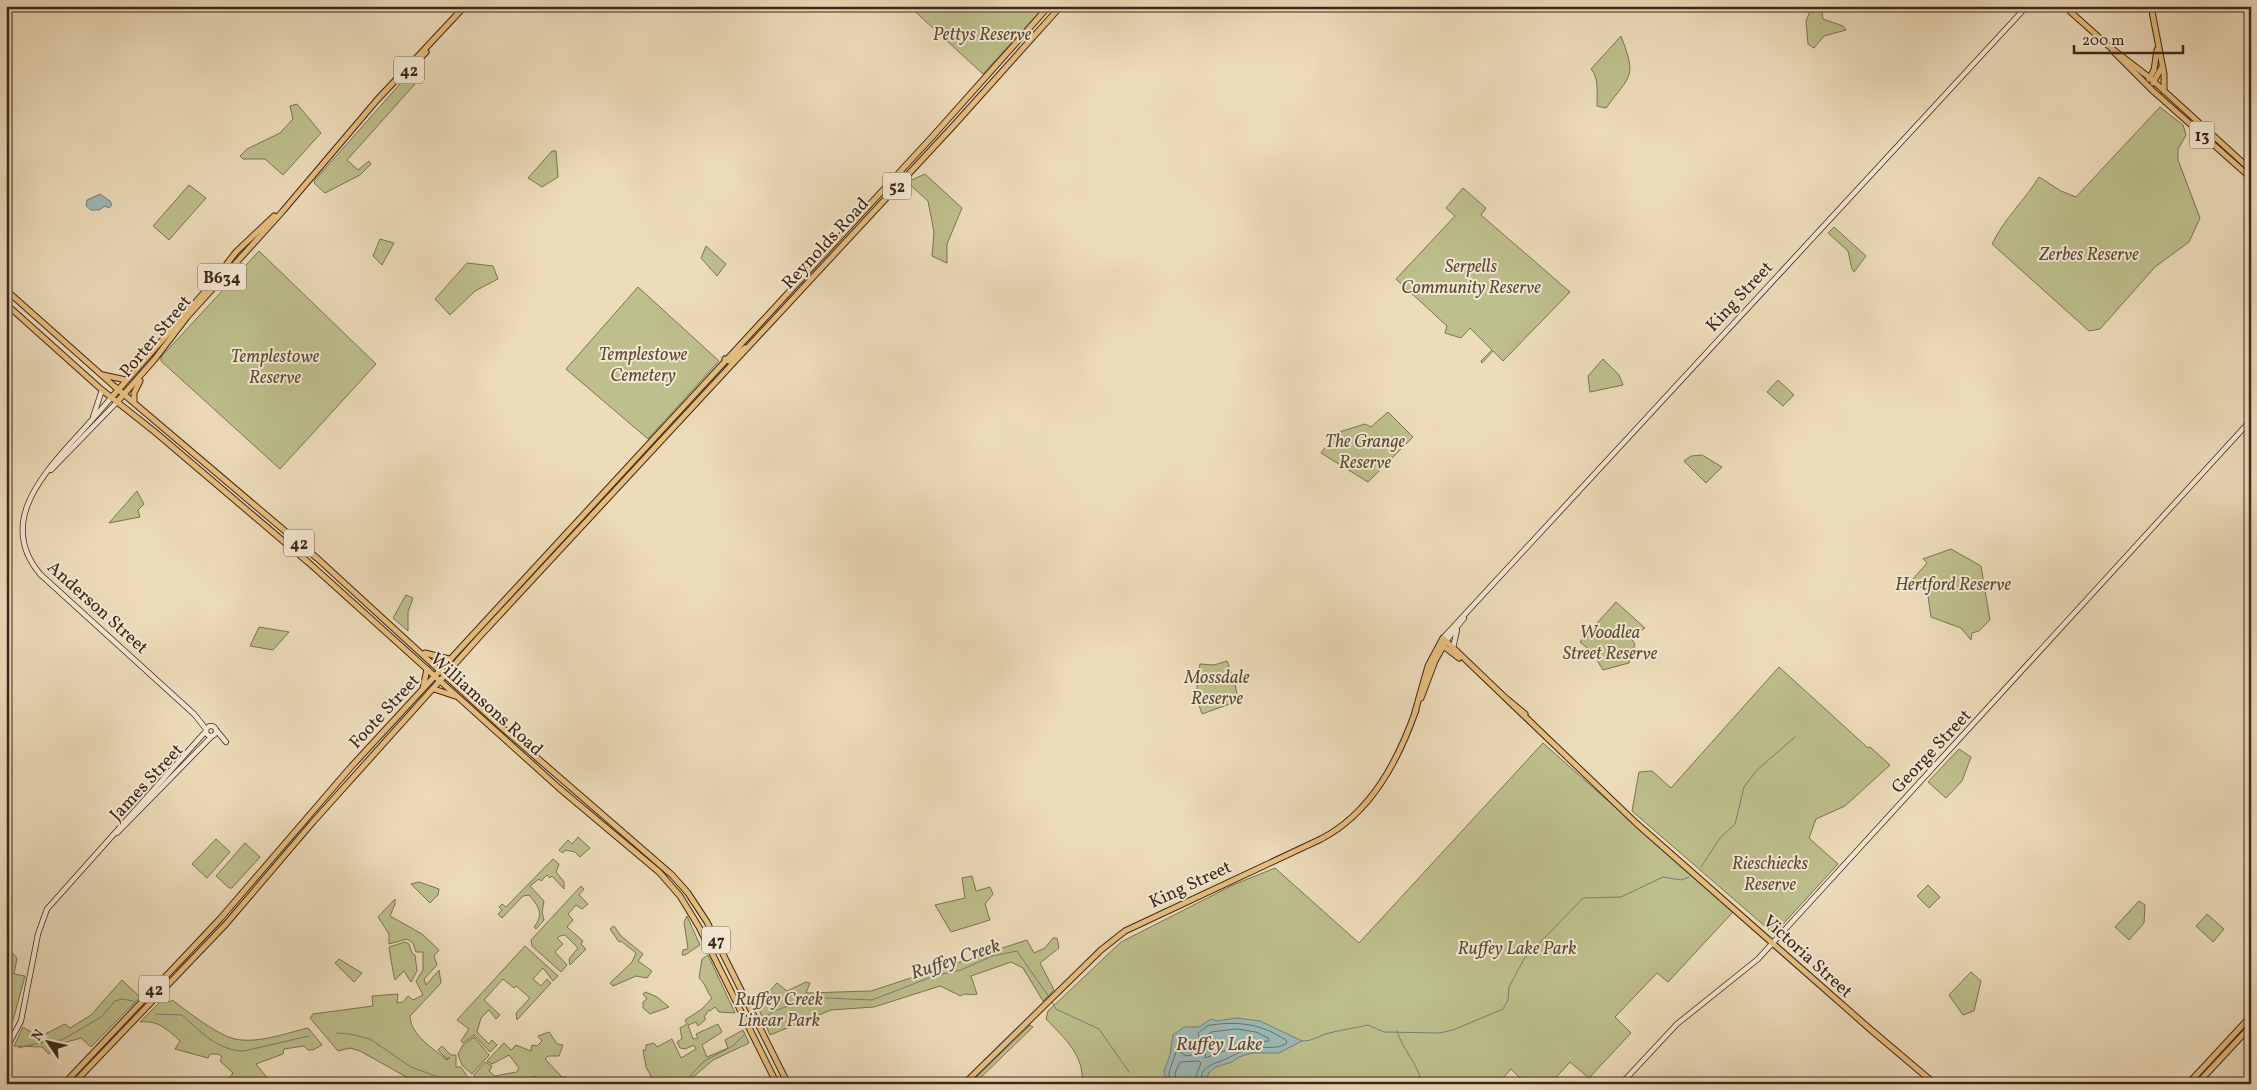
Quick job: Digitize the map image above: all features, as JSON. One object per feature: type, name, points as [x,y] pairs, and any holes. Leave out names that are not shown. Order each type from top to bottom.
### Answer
[{"type":"main road","name":"Porter Street","points":[[38,480],[60,462],[117,402],[187,317],[386,90],[464,6]]},
{"type":"main road","name":"Porter Street","points":[[349,134],[469,6]]},
{"type":"main road","name":"Reynolds Road","points":[[726,359],[932,137],[1049,6]]},
{"type":"main road","name":"Reynolds Road","points":[[731,365],[1061,6]]},
{"type":"main road","name":"King Street","points":[[1416,712],[1428,666],[1443,642],[1472,606],[1709,349],[1892,155],[2027,6]]},
{"type":"main road","points":[[2064,6],[2111,48],[2164,91]]},
{"type":"main road","points":[[2151,6],[2157,47],[2162,65],[2164,91]]},
{"type":"main road","points":[[2111,48],[2149,88],[2155,66],[2157,47]]},
{"type":"main road","points":[[2152,80],[2162,65]]},
{"type":"main road","name":"13","points":[[2149,88],[2251,178]]},
{"type":"main road","name":"13","points":[[2164,91],[2251,170]]},
{"type":"main road","name":"Porter Street","points":[[26,502],[38,480],[209,287],[236,252],[308,181]]},
{"type":"main road","name":"Williamsons Road","points":[[7,292],[422,652],[488,714],[672,875],[698,907],[788,1084]]},
{"type":"main road","name":"Williamsons Road","points":[[6,304],[111,398],[309,563],[592,816],[663,876],[686,903],[777,1084]]},
{"type":"main road","points":[[755,327],[761,332]]},
{"type":"main road","points":[[726,359],[729,361],[739,351],[748,347]]},
{"type":"main road","name":"Foote Street","points":[[64,1084],[228,909],[350,768],[726,359]]},
{"type":"main road","name":"Foote Street","points":[[73,1084],[234,915],[355,774],[731,365]]},
{"type":"main road","points":[[134,402],[136,387],[146,369]]},
{"type":"main road","points":[[100,374],[119,380],[127,380]]},
{"type":"main road","points":[[92,420],[102,390]]},
{"type":"main road","name":"George Street","points":[[1621,1084],[1677,1024],[1751,965],[2250,422]]},
{"type":"main road","points":[[595,501],[602,506]]},
{"type":"main road","name":"Anderson Street","points":[[26,502],[22,514],[22,536],[28,556],[37,572],[194,714],[211,726],[214,734]]},
{"type":"main road","name":"King Street","points":[[964,1084],[1107,945],[1132,927],[1321,839],[1347,823],[1370,798],[1387,774],[1403,744],[1443,642],[1466,616],[1472,606]]},
{"type":"main road","points":[[1453,648],[1454,637],[1466,616]]},
{"type":"main road","points":[[481,624],[487,629]]},
{"type":"main road","name":"Victoria Street","points":[[1443,642],[1453,648],[1492,687]]},
{"type":"main road","name":"Victoria Street","points":[[1443,642],[1641,827],[1935,1084]]},
{"type":"main road","points":[[422,652],[449,659]]},
{"type":"main road","points":[[1438,654],[1457,657]]},
{"type":"main road","points":[[420,693],[426,669]]},
{"type":"main road","points":[[434,689],[458,697]]},
{"type":"main road","name":"Anderson Street","points":[[194,714],[206,730],[214,734]]},
{"type":"main road","name":"James Street","points":[[6,1049],[21,1021],[38,934],[47,909],[190,753],[211,726]]},
{"type":"main road","name":"James Street","points":[[190,753],[214,734]]},
{"type":"main road","points":[[350,768],[355,774]]},
{"type":"main road","points":[[592,816],[598,810]]},
{"type":"main road","points":[[306,818],[313,822]]},
{"type":"main road","points":[[292,834],[298,839]]},
{"type":"main road","points":[[228,909],[234,915]]},
{"type":"main road","points":[[145,998],[151,1003]]},
{"type":"main road","points":[[2188,1084],[2251,1016]]},
{"type":"main road","points":[[2197,1084],[2251,1026]]},
{"type":"green space","name":"Pettys Reserve","points":[[909,6],[1045,6],[983,74]]},
{"type":"green space","points":[[1812,6],[1821,6],[1823,19],[1843,26],[1846,30],[1824,36],[1814,48],[1808,44],[1806,21]]},
{"type":"green space","points":[[1621,36],[1629,60],[1629,75],[1606,108],[1597,106],[1596,81],[1594,72],[1591,69]]},
{"type":"green space","points":[[407,76],[415,84],[347,160],[358,170],[369,161],[371,164],[360,175],[325,193],[314,181]]},
{"type":"green space","points":[[297,104],[321,133],[283,175],[265,159],[243,159],[240,156],[247,149],[280,133],[293,119],[290,106]]},
{"type":"green space","name":"Zerbes Reserve","points":[[2160,107],[2183,125],[2186,135],[2178,149],[2178,160],[2200,218],[2189,242],[2155,267],[2100,329],[2089,331],[1992,244],[2002,226],[2039,177],[2061,191],[2076,197]]},
{"type":"green space","points":[[552,151],[556,151],[558,177],[542,187],[528,178]]},
{"type":"green space","points":[[925,174],[962,208],[947,244],[947,263],[932,256],[934,232],[928,201],[907,182]]},
{"type":"green space","points":[[189,185],[206,198],[169,240],[153,226]]},
{"type":"green space","name":"Serpells Community Reserve","points":[[1463,188],[1486,208],[1481,215],[1570,292],[1503,361],[1493,351],[1482,363],[1481,361],[1492,350],[1470,328],[1461,338],[1445,333],[1447,326],[1396,279],[1455,216],[1446,208]]},
{"type":"green space","points":[[1834,227],[1866,256],[1854,272],[1848,251],[1828,233]]},
{"type":"green space","points":[[380,239],[394,243],[382,265],[373,256]]},
{"type":"green space","points":[[706,246],[726,264],[717,276],[701,258]]},
{"type":"green space","name":"Templestowe Reserve","points":[[259,251],[376,364],[280,469],[161,361],[161,357]]},
{"type":"green space","points":[[467,263],[493,266],[498,279],[475,291],[450,315],[435,299]]},
{"type":"green space","name":"Templestowe Cemetery","points":[[638,287],[719,361],[648,439],[566,369]]},
{"type":"green space","points":[[1603,359],[1619,375],[1623,385],[1590,392],[1588,376]]},
{"type":"green space","points":[[1778,380],[1794,395],[1783,406],[1767,392]]},
{"type":"green space","name":"The Grange Reserve","points":[[1388,412],[1413,437],[1368,482],[1321,453],[1336,433],[1365,424],[1371,427]]},
{"type":"green space","points":[[1702,455],[1722,467],[1706,483],[1684,461],[1691,456]]},
{"type":"green space","points":[[137,491],[144,504],[138,510],[140,517],[109,523]]},
{"type":"green space","name":"Hertford Reserve","points":[[1951,549],[1981,566],[1990,620],[1979,631],[1972,633],[1971,640],[1961,628],[1931,617],[1928,596],[1913,579],[1927,563],[1923,559]]},
{"type":"green space","points":[[406,595],[413,598],[408,612],[408,631],[393,618]]},
{"type":"green space","name":"Woodlea Street Reserve","points":[[1616,602],[1645,628],[1632,635],[1632,640],[1635,644],[1629,663],[1603,670],[1592,652],[1580,642]]},
{"type":"green space","points":[[259,627],[289,632],[273,650],[250,646]]},
{"type":"green space","name":"Mossdale Reserve","points":[[1227,661],[1235,683],[1238,701],[1202,714],[1196,696],[1200,664],[1214,665]]},
{"type":"green space","name":"Rieschiecks Reserve","points":[[1779,667],[1868,748],[1870,747],[1890,765],[1845,806],[1816,819],[1809,838],[1838,864],[1774,934],[1632,811],[1639,772],[1652,771],[1671,788]]},
{"type":"green space","name":"Ruffey Lake Park","points":[[1543,743],[1733,912],[1668,982],[1657,973],[1615,1017],[1631,1033],[1589,1078],[1570,1062],[1550,1084],[1526,1084],[1511,1069],[1498,1084],[1082,1084],[1082,1074],[1077,1056],[1066,1040],[1046,1019],[1048,1011],[1121,942],[1233,885],[1275,868],[1359,943]]},
{"type":"green space","points":[[1959,749],[1971,757],[1962,781],[1946,798],[1928,782]]},
{"type":"green space","points":[[578,837],[590,848],[580,857],[575,852],[565,850],[563,853],[559,850],[568,840],[572,844]]},
{"type":"green space","points":[[216,839],[230,852],[207,878],[192,864]]},
{"type":"green space","points":[[245,843],[260,857],[232,888],[229,888],[216,876]]},
{"type":"green space","points":[[553,859],[559,864],[556,872],[564,882],[564,889],[552,876],[550,878],[547,875],[541,881],[539,879],[530,886],[544,901],[542,912],[544,920],[536,929],[534,927],[539,918],[539,911],[529,895],[523,896],[502,918],[498,914],[502,910],[499,907],[502,904],[506,907]]},
{"type":"green space","points":[[972,876],[976,891],[990,887],[993,894],[985,904],[990,920],[951,932],[935,905],[965,898],[962,878]]},
{"type":"green space","points":[[419,882],[439,889],[438,895],[430,903],[411,884]]},
{"type":"green space","points":[[1928,885],[1940,897],[1929,908],[1917,896]]},
{"type":"green space","points":[[581,886],[584,889],[579,895],[588,904],[582,909],[576,905],[568,914],[573,920],[567,927],[583,941],[581,944],[586,949],[570,965],[569,959],[578,948],[565,935],[557,938],[563,944],[555,952],[567,965],[561,972],[532,946],[531,940]]},
{"type":"green space","points":[[395,899],[390,916],[422,934],[439,950],[434,956],[437,965],[424,979],[426,985],[439,970],[441,983],[410,1016],[411,1023],[418,1036],[447,1060],[450,1057],[447,1059],[438,1050],[442,1046],[451,1055],[456,1055],[456,1067],[461,1067],[472,1084],[419,1084],[360,1051],[350,1048],[338,1051],[310,1018],[313,1014],[373,1006],[372,996],[398,994],[397,1003],[403,1002],[408,996],[413,1000],[423,995],[416,981],[423,970],[423,952],[416,952],[413,943],[407,939],[389,944],[389,934],[378,917]]},
{"type":"green space","points":[[2139,901],[2145,905],[2144,923],[2129,940],[2115,927]]},
{"type":"green space","points":[[2207,914],[2224,929],[2213,942],[2196,926]]},
{"type":"green space","points":[[687,916],[700,945],[682,955],[683,950],[688,949],[684,922]]},
{"type":"green space","points":[[614,926],[621,936],[643,954],[638,961],[652,971],[647,978],[636,976],[613,986],[610,983],[632,962],[636,953],[621,941],[619,942],[610,929]]},
{"type":"green space","name":"Ruffey Creek Linear Park","points":[[1053,938],[1057,938],[1059,948],[1040,963],[1054,990],[1043,1001],[1023,968],[1011,962],[971,976],[977,994],[964,994],[961,996],[940,986],[874,1007],[831,1010],[770,1035],[757,1005],[777,983],[787,991],[806,982],[810,983],[806,993],[871,991],[1027,940],[1034,953],[1045,948]]},
{"type":"green space","points":[[405,942],[409,944],[412,953],[415,955],[417,971],[411,982],[404,971],[395,980],[389,949],[389,947]]},
{"type":"green space","points":[[525,946],[558,976],[553,981],[543,968],[533,979],[541,986],[547,979],[551,983],[517,1020],[516,1013],[530,998],[516,986],[514,988],[503,979],[484,1000],[500,1015],[496,1019],[489,1010],[481,1018],[477,1032],[489,1044],[492,1040],[497,1045],[490,1052],[474,1035],[463,1043],[461,1041],[469,1029],[457,1020]]},
{"type":"green space","points":[[10,950],[17,958],[14,974],[25,976],[12,1024],[6,1023],[6,955]]},
{"type":"green space","points":[[708,955],[735,1013],[719,1012],[715,1007],[709,1010],[704,1017],[706,1019],[698,1026],[696,1022],[688,1025],[693,1039],[698,1038],[696,1034],[718,1024],[722,1032],[702,1045],[707,1057],[728,1048],[725,1040],[743,1030],[749,1043],[713,1060],[685,1084],[655,1084],[646,1067],[643,1050],[646,1050],[646,1045],[654,1043],[657,1047],[672,1039],[681,1058],[696,1049],[694,1045],[685,1049],[680,1048],[677,1042],[682,1039],[680,1028],[687,1024],[685,1020],[702,1009],[712,998],[699,978],[702,959]]},
{"type":"green space","points":[[339,959],[362,973],[354,982],[335,963]]},
{"type":"green space","points":[[1971,972],[1981,981],[1974,1011],[1963,1015],[1949,995]]},
{"type":"green space","points":[[122,980],[140,997],[91,1047],[81,1038],[56,1045],[49,1054],[42,1047],[14,1046],[23,1027],[39,1037],[65,1024],[70,1028],[91,1015]]},
{"type":"green space","points":[[646,992],[657,997],[669,1007],[650,1014],[643,1008],[643,1002],[647,999],[643,994]]},
{"type":"green space","points":[[163,999],[170,1002],[172,1000],[211,1028],[228,1037],[244,1040],[262,1039],[308,1028],[322,1045],[313,1050],[308,1050],[304,1046],[284,1049],[283,1054],[256,1064],[272,1084],[225,1084],[233,1073],[220,1061],[222,1057],[218,1054],[210,1054],[208,1058],[175,1049],[180,1041],[166,1029],[152,1022],[140,1022]]},
{"type":"green space","points":[[1030,1025],[1033,1027],[974,1084],[969,1084]]},
{"type":"green space","points":[[549,1032],[557,1044],[563,1045],[559,1056],[548,1056],[545,1059],[562,1077],[566,1077],[570,1084],[542,1084],[535,1076],[529,1084],[479,1084],[474,1075],[485,1062],[492,1066],[489,1071],[495,1076],[517,1072],[519,1068],[509,1055],[492,1064],[487,1061],[504,1043],[511,1050],[516,1045],[531,1051],[532,1045],[537,1046],[542,1041],[538,1036]]},
{"type":"green space","points":[[474,1037],[489,1055],[472,1074],[462,1065],[458,1054],[463,1045]]},
{"type":"water","points":[[100,194],[110,201],[112,205],[109,208],[105,206],[99,210],[91,210],[86,206],[87,200]]},
{"type":"water","name":"Ruffey Lake","points":[[1237,1018],[1260,1021],[1302,1041],[1279,1053],[1252,1053],[1216,1067],[1209,1072],[1207,1078],[1210,1084],[1167,1084],[1164,1071],[1170,1055],[1173,1035],[1184,1027],[1199,1027],[1211,1019],[1216,1021]]},
{"type":"waterway","name":"Ruffey Creek","points":[[1701,867],[1720,838],[1735,824],[1744,787],[1757,770],[1795,737]]},
{"type":"waterway","name":"Ruffey Creek","points":[[1302,1041],[1368,1025],[1384,1032],[1440,1033],[1453,1030],[1503,1009],[1508,1000],[1509,987],[1524,959],[1583,898],[1621,897],[1663,877],[1681,880],[1689,877]]},
{"type":"waterway","name":"Ruffey Creek","points":[[768,1015],[796,1003],[797,999],[805,997],[872,1000],[934,976],[961,970],[992,956],[1017,951],[1049,997]]},
{"type":"waterway","name":"Ruffey Creek","points":[[18,1048],[48,1041],[62,1040],[101,1017],[115,1001],[122,999],[133,1001]]},
{"type":"waterway","name":"Ruffey Creek","points":[[1051,1000],[1056,1009],[1099,1029],[1129,1072]]},
{"type":"waterway","name":"Ruffey Creek","points":[[156,1014],[182,1015],[210,1039],[226,1048],[235,1050],[244,1051],[309,1036]]},
{"type":"waterway","points":[[1397,1031],[1417,1069],[1422,1084]]},
{"type":"waterway","name":"Ruffey Creek","points":[[337,1033],[370,1039],[411,1067],[457,1084]]},
{"type":"waterway","name":"Ruffey Creek","points":[[683,1084],[704,1061],[733,1046],[744,1035]]},
{"type":"waterway","name":"Ruffey Creek","points":[[481,1082],[490,1081],[512,1084]]},
{"type":"waterway","name":"Ruffey Creek","points":[[546,1084],[554,1084]]}]
